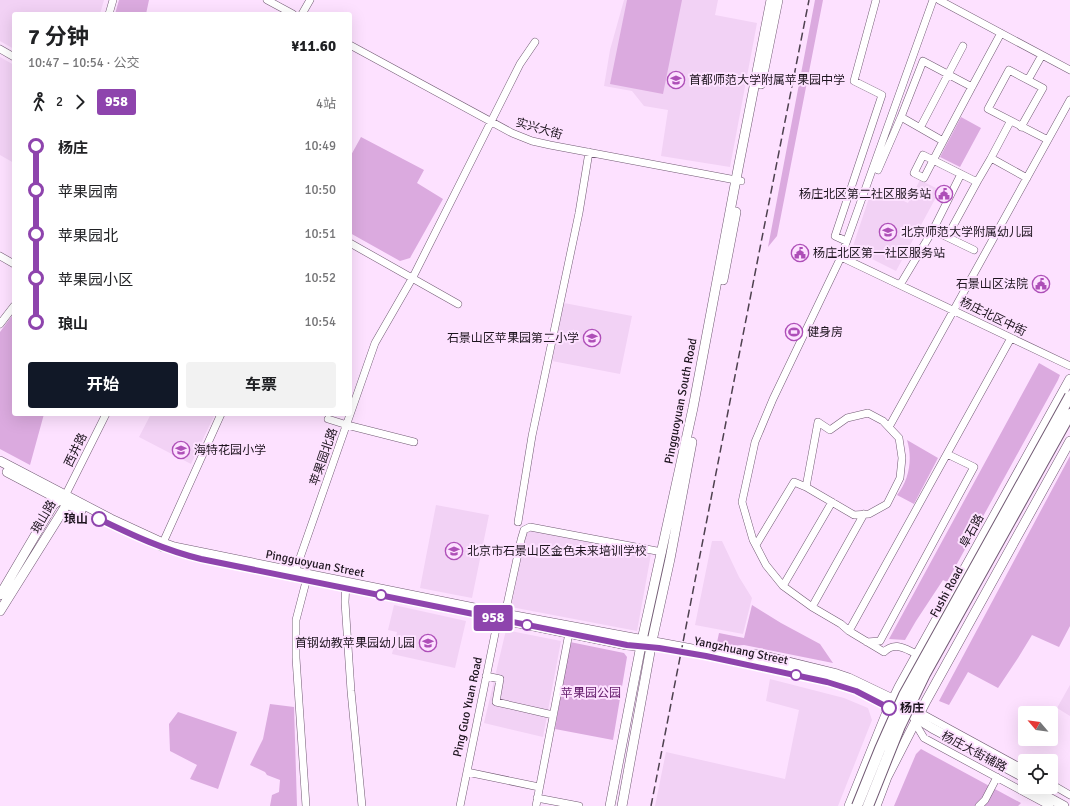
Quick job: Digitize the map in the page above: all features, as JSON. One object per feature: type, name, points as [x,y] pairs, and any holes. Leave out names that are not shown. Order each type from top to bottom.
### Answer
[{"type":"highway","name":"Fushi Road","points":[[857,806],[904,695],[1070,396]]},
{"type":"highway","name":"Fushi Road","points":[[868,806],[900,726],[925,674],[1070,414]]},
{"type":"main road","name":"Pingguoyuan South Road","points":[[610,806],[647,644],[670,559],[771,0]]},
{"type":"main road","name":"Pingguoyuan South Road","points":[[622,806],[662,552],[738,181],[778,0]]},
{"type":"main road","name":"阜石路","points":[[849,806],[892,703],[912,663],[1070,379]]},
{"type":"main road","points":[[876,806],[887,777],[917,718],[1070,441]]},
{"type":"main road","name":"Pingguoyuan Street","points":[[0,461],[64,500]]},
{"type":"main road","name":"Pingguoyuan Street","points":[[0,468],[64,500],[162,545],[201,559],[307,577],[647,644]]},
{"type":"main road","name":"琅山路","points":[[0,595],[54,505],[64,500]]},
{"type":"main road","name":"琅山路","points":[[0,611],[64,500]]},
{"type":"main road","name":"Pingguoyuan Street","points":[[162,545],[295,572],[307,577]]},
{"type":"main road","name":"Pingguoyuan Street","points":[[501,615],[569,633],[627,645],[647,644]]},
{"type":"main road","name":"Yangzhuang Street","points":[[647,644],[732,656],[784,666],[847,682],[892,703],[1018,781]]},
{"type":"main road","name":"Yangzhuang Street","points":[[647,644],[832,683],[892,703]]},
{"type":"main road","points":[[917,718],[1018,774]]},
{"type":"main road","points":[[1048,794],[1067,801]]},
{"type":"main road","points":[[1054,794],[1067,801]]},
{"type":"street","points":[[110,12],[113,0]]},
{"type":"street","points":[[267,0],[289,12]]},
{"type":"street","points":[[303,12],[310,0]]},
{"type":"street","points":[[846,242],[835,236],[882,95],[854,81],[876,0]]},
{"type":"street","points":[[917,654],[896,646],[889,648],[884,652],[812,607],[783,586],[766,565],[756,545],[742,502],[755,442],[773,399],[841,257],[933,0]]},
{"type":"street","points":[[939,0],[1070,70]]},
{"type":"street","points":[[977,182],[933,160],[1001,33]]},
{"type":"street","name":"苹果园北路","points":[[352,410],[372,350],[380,333],[413,278],[520,64],[535,42]]},
{"type":"street","name":"实兴大街","points":[[352,46],[491,122],[532,141],[738,181]]},
{"type":"street","points":[[920,128],[963,46]]},
{"type":"street","points":[[0,49],[12,56]]},
{"type":"street","points":[[1028,80],[1042,55]]},
{"type":"street","points":[[878,170],[923,61],[972,86]]},
{"type":"street","points":[[1021,127],[1043,88],[1010,70],[988,109],[1021,127],[1048,140]]},
{"type":"street","points":[[889,427],[1070,100]]},
{"type":"street","points":[[901,117],[943,141]]},
{"type":"street","points":[[947,237],[1009,124]]},
{"type":"street","points":[[518,522],[532,436],[579,213],[589,152]]},
{"type":"street","points":[[991,158],[1027,178]]},
{"type":"street","points":[[900,285],[933,230],[961,174]]},
{"type":"street","points":[[933,230],[974,250]]},
{"type":"street","points":[[352,246],[458,304]]},
{"type":"street","points":[[0,256],[12,263]]},
{"type":"street","name":"杨庄北区中街","points":[[841,257],[1070,366]]},
{"type":"street","points":[[0,324],[12,309]]},
{"type":"street","points":[[849,631],[1011,338]]},
{"type":"street","points":[[756,545],[794,482],[806,487],[854,515],[869,514],[887,504],[900,478],[902,458],[899,438],[883,421],[868,413],[847,418],[830,430],[818,422],[806,487]]},
{"type":"street","name":"西井路","points":[[64,500],[105,416]]},
{"type":"street","points":[[162,545],[221,416]]},
{"type":"street","name":"苹果园北路","points":[[295,572],[350,416]]},
{"type":"street","points":[[328,419],[414,442]]},
{"type":"street","points":[[867,642],[880,641],[974,467],[947,454]]},
{"type":"street","points":[[783,586],[832,502]]},
{"type":"street","points":[[812,607],[864,514]]},
{"type":"street","name":"Ping Guo Yuan Road","points":[[460,806],[486,676],[524,530],[530,527],[662,552]]},
{"type":"street","points":[[306,806],[296,658],[296,620],[307,577]]},
{"type":"street","points":[[346,585],[345,602],[351,691],[362,806]]},
{"type":"street","points":[[536,806],[569,633]]},
{"type":"street","points":[[912,663],[939,677]]},
{"type":"street","points":[[486,676],[500,679],[496,702],[553,715]]},
{"type":"street","name":"Yangzhuang Street","points":[[917,718],[1018,767]]},
{"type":"street","name":"杨庄大街辅路","points":[[917,718],[924,738],[997,776],[1050,806]]},
{"type":"street","points":[[467,772],[539,787]]},
{"type":"street","points":[[979,806],[985,800],[997,776]]},
{"type":"street","points":[[1058,791],[1067,801]]},
{"type":"street","points":[[537,798],[579,806]]},
{"type":"shaded area","points":[[0,0],[104,0],[101,12],[12,12],[12,48],[0,41]]},
{"type":"shaded area","name":"首都师范大学附属苹果园中学","points":[[624,0],[718,0],[715,15],[757,23],[730,167],[661,156],[668,110],[644,106],[632,91],[604,86],[610,50]]},
{"type":"shaded area","points":[[0,57],[12,64],[12,162],[0,155]]},
{"type":"shaded area","name":"北京师范大学附属幼儿园","points":[[920,180],[940,190],[896,271],[852,249],[873,186],[908,203]]},
{"type":"shaded area","name":"石景山区苹果园第二小学","points":[[564,303],[632,316],[620,374],[552,361]]},
{"type":"shaded area","name":"海特花园小学","points":[[150,416],[214,416],[191,464],[139,437]]},
{"type":"shaded area","name":"北京市石景山区金色未来培训学校","points":[[436,505],[489,515],[472,598],[420,588]]},
{"type":"shaded area","points":[[530,529],[651,554],[637,631],[511,607],[526,532]]},
{"type":"shaded area","points":[[712,541],[722,541],[739,577],[752,598],[743,634],[695,625]]},
{"type":"shaded area","name":"首钢幼教苹果园幼儿园","points":[[394,605],[466,621],[455,668],[392,654],[397,632],[388,630]]},
{"type":"shaded area","points":[[506,630],[561,641],[543,737],[484,723]]},
{"type":"shaded area","points":[[770,679],[844,698],[868,708],[872,720],[838,806],[655,806],[666,752],[785,779],[799,710],[766,701]]},
{"type":"shaded area","points":[[1070,685],[1070,716],[1058,709]]},
{"type":"green space","points":[[119,0],[149,0],[146,12],[116,12]]},
{"type":"green space","points":[[627,0],[682,0],[663,94],[610,84]]},
{"type":"green space","points":[[815,0],[823,0],[777,236],[768,247]]},
{"type":"green space","points":[[961,117],[981,128],[960,167],[940,157]]},
{"type":"green space","points":[[361,137],[424,170],[417,183],[443,199],[410,258],[400,261],[352,234],[352,153]]},
{"type":"green space","points":[[12,316],[12,416],[43,416],[30,465],[0,449],[0,332]]},
{"type":"green space","points":[[1039,363],[1060,375],[1058,380],[947,582],[943,580],[905,640],[889,639]]},
{"type":"green space","points":[[907,440],[938,458],[914,504],[897,495],[904,483],[909,469],[910,454]]},
{"type":"green space","points":[[1070,456],[1070,626],[1059,647],[1032,635],[998,688],[968,672],[949,705],[939,701]]},
{"type":"green space","points":[[752,605],[820,644],[833,663],[744,645],[716,647],[719,633],[744,638]]},
{"type":"green space","name":"苹果园公园","points":[[570,642],[624,653],[627,657],[613,740],[555,729]]},
{"type":"green space","points":[[270,704],[294,707],[297,806],[270,806],[272,795],[279,792],[280,780],[267,775],[265,772],[250,765],[263,739]]},
{"type":"green space","points":[[178,712],[237,732],[218,789],[190,779],[197,765],[170,751],[169,724]]},
{"type":"green space","points":[[921,749],[1021,803],[1018,806],[894,806],[916,754]]},
{"type":"railway","points":[[651,806],[809,0]]},
{"type":"bus line","name":"958","points":[[99,519],[153,545],[201,559],[627,645],[681,651],[782,672],[843,686],[889,708]]},
{"type":"place","name":"首都师范大学附属苹果园中学","points":[[676,80]]},
{"type":"place","name":"杨庄北区第二社区服务站","points":[[944,194]]},
{"type":"place","name":"北京师范大学附属幼儿园","points":[[888,232]]},
{"type":"place","name":"杨庄北区第一社区服务站","points":[[800,253]]},
{"type":"place","name":"石景山区法院","points":[[1041,284]]},
{"type":"place","name":"健身房","points":[[794,332]]},
{"type":"place","name":"石景山区苹果园第二小学","points":[[592,338]]},
{"type":"place","name":"海特花园小学","points":[[181,450]]},
{"type":"place","name":"琅山","points":[[99,519]]},
{"type":"place","name":"北京市石景山区金色未来培训学校","points":[[454,551]]},
{"type":"place","name":"首钢幼教苹果园幼儿园","points":[[428,643]]},
{"type":"place","name":"杨庄","points":[[889,708]]}]
